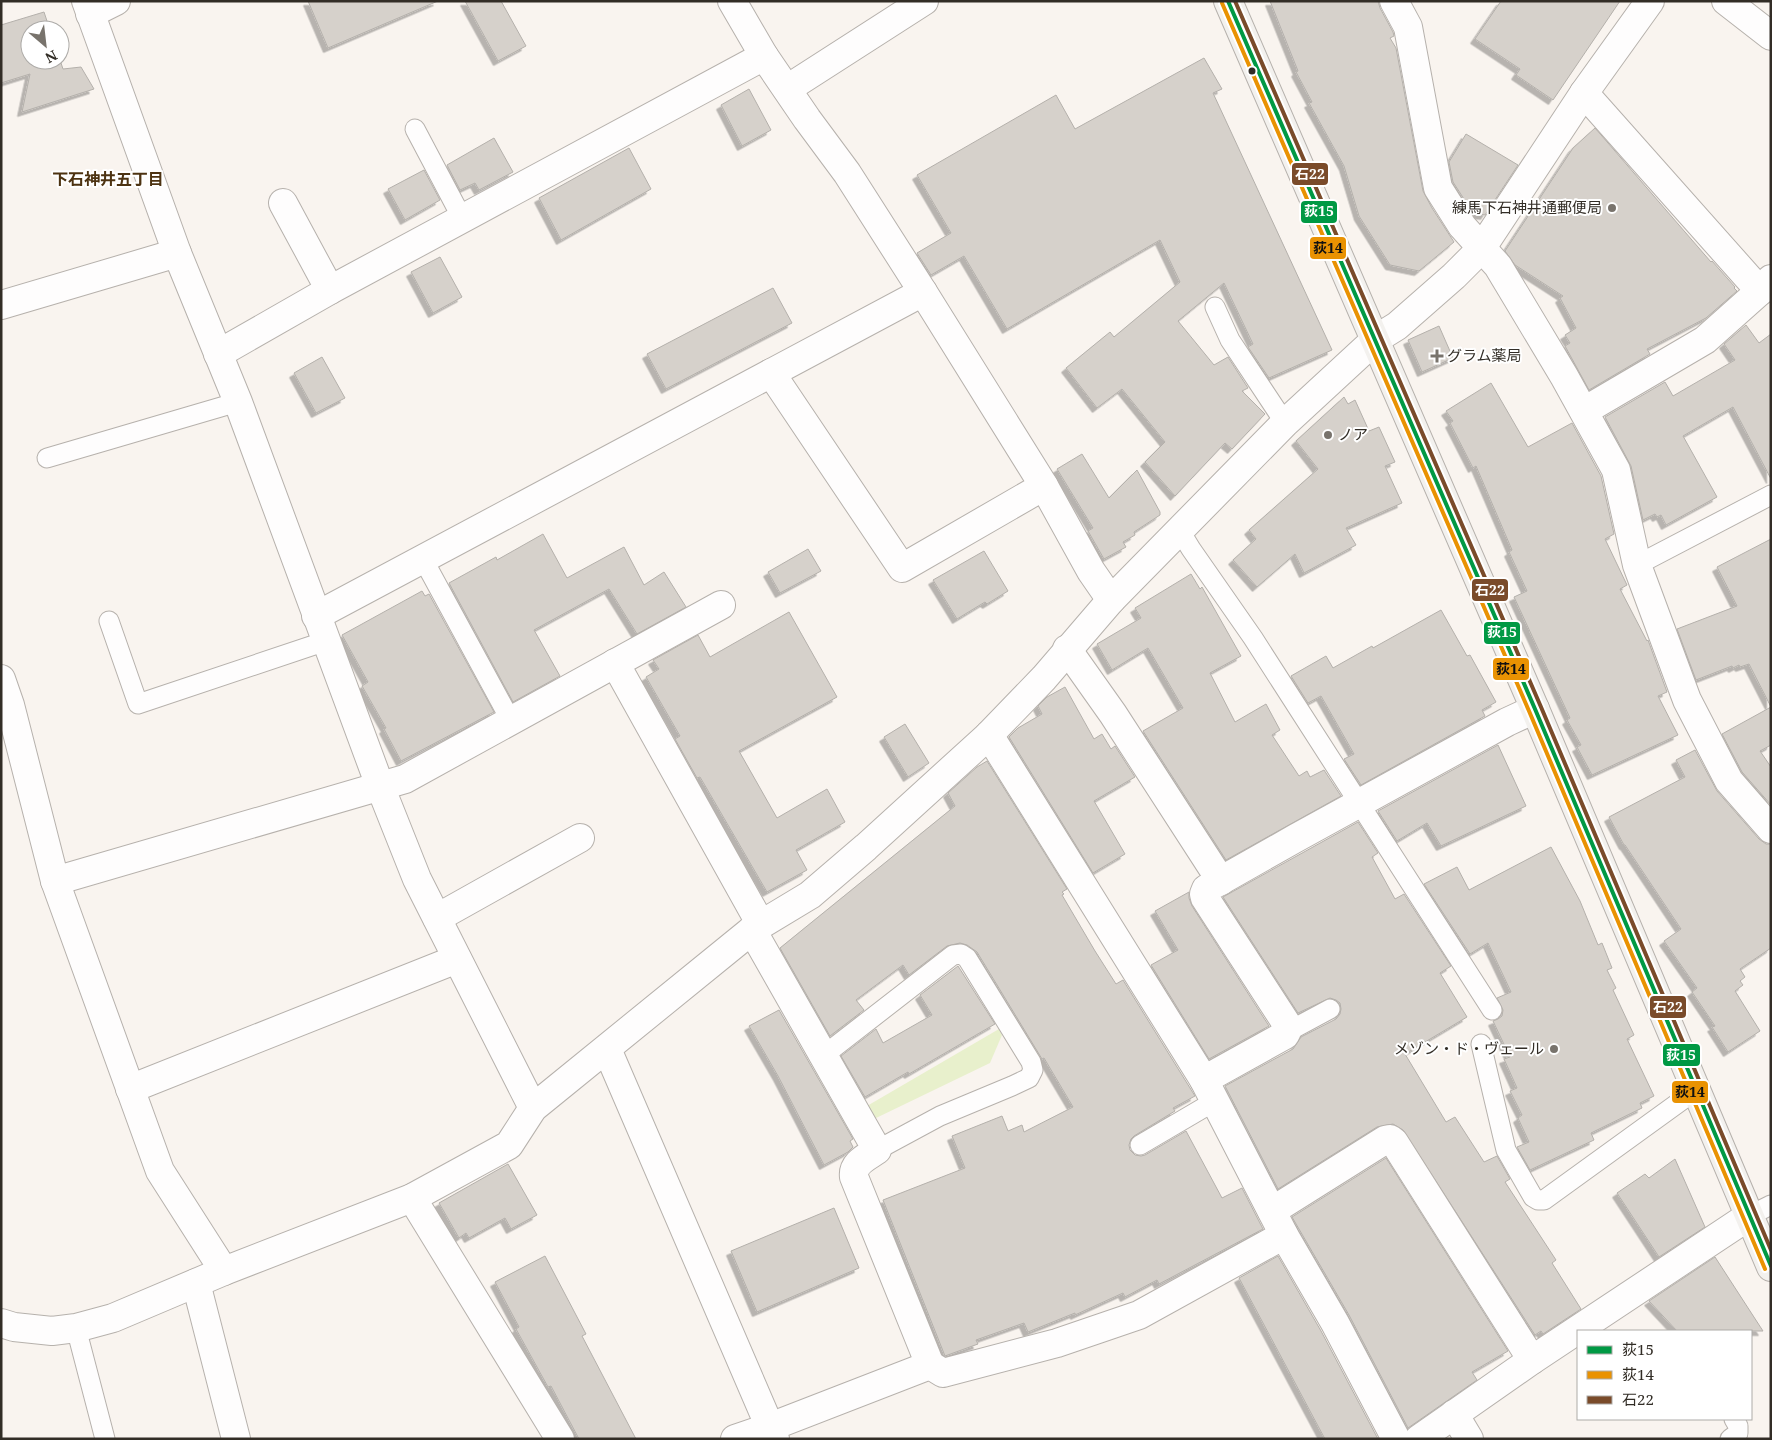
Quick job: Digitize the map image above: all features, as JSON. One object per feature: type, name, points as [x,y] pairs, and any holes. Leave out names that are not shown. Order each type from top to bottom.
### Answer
[{"type":"main road","points":[[1228,1],[1376,339],[1696,1090],[1760,1210],[1771,1267]]},
{"type":"street","points":[[116,1],[88,8],[177,253],[238,402],[380,786],[417,879],[533,1108]]},
{"type":"street","points":[[732,1],[764,56],[807,119],[847,172],[923,292],[1044,486],[1091,571],[1111,600]]},
{"type":"street","points":[[787,89],[924,1]]},
{"type":"street","points":[[1394,1],[1408,27],[1438,188],[1462,226],[1498,266],[1584,411],[1616,470],[1637,566],[1687,700],[1728,781],[1771,829]]},
{"type":"street","points":[[1,1323],[14,1327],[52,1331],[76,1328],[113,1318],[224,1271],[412,1198],[509,1145],[533,1108],[756,927],[810,895],[866,848],[989,735],[1044,678],[1111,600],[1284,423],[1376,339],[1397,326],[1454,276],[1481,248],[1584,93],[1650,1]]},
{"type":"street","points":[[1726,1],[1771,36]]},
{"type":"street","points":[[218,354],[330,290],[764,56]]},
{"type":"street","points":[[1584,93],[1765,285],[1705,340],[1584,411]]},
{"type":"street","points":[[283,203],[330,290]]},
{"type":"street","points":[[1,305],[177,253]]},
{"type":"street","points":[[321,628],[423,559],[923,292]]},
{"type":"street","points":[[771,373],[902,568],[1044,486]]},
{"type":"street","points":[[55,881],[405,779],[721,605]]},
{"type":"street","points":[[1068,649],[1114,714],[1221,881]]},
{"type":"street","points":[[615,663],[824,1056],[877,1150],[857,1164],[853,1170],[854,1177],[930,1365],[944,1373],[1057,1343],[1139,1315],[1278,1223],[1385,1140],[1390,1139],[1394,1142],[1532,1360]]},
{"type":"street","points":[[1,679],[10,705],[55,881],[160,1171],[224,1271]]},
{"type":"street","points":[[1210,1091],[1285,1035],[1288,1026],[1205,898],[1206,889],[1360,802],[1507,722],[1535,709]]},
{"type":"street","points":[[989,735],[1210,1091],[1278,1223],[1335,1323],[1396,1439]]},
{"type":"street","points":[[437,918],[580,838]]},
{"type":"street","points":[[130,1089],[457,959]]},
{"type":"street","points":[[607,1049],[772,1433]]},
{"type":"street","points":[[412,1198],[560,1439]]},
{"type":"street","points":[[1578,1330],[1760,1210]]},
{"type":"street","points":[[196,1284],[236,1439]]},
{"type":"street","points":[[1418,1439],[1577,1330]]},
{"type":"street","points":[[735,1439],[772,1433],[930,1365]]},
{"type":"street","points":[[1454,1414],[1469,1439]]},
{"type":"lane","points":[[415,129],[462,218]]},
{"type":"lane","points":[[1215,307],[1230,340],[1284,423]]},
{"type":"lane","points":[[47,458],[238,402]]},
{"type":"lane","points":[[1637,566],[1771,495]]},
{"type":"lane","points":[[1180,531],[1253,638],[1360,802],[1492,1010]]},
{"type":"lane","points":[[423,559],[511,721]]},
{"type":"lane","points":[[109,621],[138,704],[321,628]]},
{"type":"lane","points":[[824,1056],[953,955],[961,954],[967,958],[1031,1062],[1032,1070],[1029,1078],[940,1116],[877,1150]]},
{"type":"lane","points":[[1287,1030],[1291,1030],[1330,1009]]},
{"type":"lane","points":[[1481,1044],[1506,1150],[1533,1197],[1538,1200],[1544,1200],[1696,1090]]},
{"type":"lane","points":[[1140,1145],[1210,1091]]},
{"type":"lane","points":[[76,1328],[105,1439]]},
{"type":"lane","points":[[1730,1439],[1738,1433],[1738,1426],[1735,1420]]},
{"type":"green space","points":[[999,1029],[1002,1035],[990,1063],[874,1119],[867,1106]]},
{"type":"building","points":[[308,1],[438,1],[328,48]]},
{"type":"building","points":[[465,1],[501,1],[526,46],[498,61]]},
{"type":"building","points":[[1270,1],[1378,1],[1394,36],[1390,38],[1396,48],[1423,191],[1454,242],[1419,271],[1390,265],[1359,216],[1344,166],[1309,103],[1312,102],[1296,72],[1298,71]]},
{"type":"building","points":[[1501,1],[1620,1],[1553,100],[1516,75],[1520,69],[1475,39]]},
{"type":"building","points":[[44,12],[47,20],[20,20],[20,70],[70,70],[70,68],[81,67],[94,89],[22,112],[30,74],[1,83],[1,25]]},
{"type":"building","points":[[1204,58],[1222,89],[1213,93],[1332,350],[1269,378],[1248,347],[1253,344],[1224,283],[1178,321],[1214,365],[1228,357],[1248,388],[1242,391],[1265,414],[1232,449],[1225,443],[1175,496],[1145,462],[1165,442],[1122,389],[1097,408],[1066,368],[1110,332],[1114,337],[1180,282],[1160,240],[1007,329],[964,256],[931,275],[917,253],[951,233],[917,175],[1056,95],[1075,129]]},
{"type":"building","points":[[749,89],[771,130],[742,146],[721,105]]},
{"type":"building","points":[[1595,128],[1737,291],[1706,318],[1647,349],[1650,354],[1589,390],[1565,346],[1570,343],[1565,335],[1576,328],[1560,298],[1563,296],[1515,265],[1505,251],[1573,148]]},
{"type":"building","points":[[1466,134],[1518,165],[1485,215],[1473,213],[1453,182],[1449,162]]},
{"type":"building","points":[[494,138],[513,172],[479,190],[475,183],[460,190],[447,165]]},
{"type":"building","points":[[629,148],[651,189],[561,240],[539,198]]},
{"type":"building","points":[[424,170],[440,200],[405,220],[388,189]]},
{"type":"building","points":[[440,257],[462,297],[433,313],[411,272]]},
{"type":"building","points":[[773,288],[792,323],[666,389],[647,354]]},
{"type":"building","points":[[1746,325],[1759,343],[1771,334],[1771,479],[1733,407],[1683,436],[1717,497],[1666,525],[1661,515],[1657,517],[1655,514],[1643,520],[1631,466],[1605,417],[1665,382],[1673,396],[1735,360],[1724,344]]},
{"type":"building","points":[[1439,326],[1453,358],[1422,372],[1408,340]]},
{"type":"building","points":[[322,357],[345,398],[316,413],[294,373]]},
{"type":"building","points":[[1491,383],[1528,447],[1572,423],[1601,476],[1614,534],[1605,539],[1627,585],[1620,589],[1648,640],[1667,692],[1658,696],[1678,735],[1592,775],[1577,747],[1581,745],[1567,720],[1570,718],[1514,597],[1527,591],[1509,552],[1512,550],[1476,466],[1473,468],[1450,423],[1453,421],[1446,411]]},
{"type":"building","points":[[1344,397],[1348,404],[1355,400],[1369,431],[1379,427],[1395,462],[1385,466],[1402,503],[1346,528],[1356,545],[1304,573],[1295,554],[1257,587],[1233,560],[1256,539],[1249,530],[1318,469],[1296,441]]},
{"type":"building","points":[[1082,454],[1109,498],[1137,470],[1160,512],[1160,515],[1134,532],[1135,535],[1123,542],[1126,547],[1104,559],[1088,531],[1093,528],[1057,469]]},
{"type":"building","points":[[543,534],[567,578],[624,547],[644,585],[664,572],[686,607],[637,634],[609,589],[534,630],[560,676],[513,702],[449,583],[496,557],[497,560]]},
{"type":"building","points":[[1771,539],[1771,707],[1749,664],[1733,668],[1732,666],[1696,680],[1677,629],[1737,606],[1717,567]]},
{"type":"building","points":[[808,549],[821,571],[780,593],[768,572]]},
{"type":"building","points":[[984,551],[1008,591],[957,619],[933,580]]},
{"type":"building","points":[[1191,574],[1200,589],[1202,587],[1241,656],[1210,673],[1235,722],[1266,704],[1280,730],[1272,735],[1299,776],[1307,771],[1310,777],[1324,770],[1341,796],[1226,860],[1143,731],[1183,708],[1148,648],[1112,670],[1097,644],[1141,618],[1135,608]]},
{"type":"building","points":[[422,591],[425,596],[429,594],[494,712],[401,761],[384,729],[386,728],[362,686],[368,682],[342,635]]},
{"type":"building","points":[[1441,610],[1467,656],[1470,655],[1496,702],[1482,710],[1485,716],[1361,785],[1344,759],[1354,754],[1321,696],[1308,703],[1291,676],[1326,656],[1333,668]]},
{"type":"building","points":[[789,612],[837,697],[739,751],[777,818],[827,789],[845,822],[796,850],[807,870],[767,892],[700,777],[697,778],[675,739],[680,736],[646,677],[659,669],[653,660],[698,635],[710,657]]},
{"type":"building","points":[[1065,687],[1094,739],[1102,734],[1111,749],[1115,746],[1135,777],[1094,801],[1125,854],[1093,873],[1009,737],[1018,728],[1042,714],[1038,706],[1047,697]]},
{"type":"building","points":[[1771,707],[1771,745],[1760,751],[1771,767],[1771,805],[1742,772],[1722,734]]},
{"type":"building","points":[[905,724],[929,763],[908,777],[884,737]]},
{"type":"building","points":[[1498,745],[1526,806],[1441,846],[1427,823],[1397,841],[1378,811]]},
{"type":"building","points":[[1695,750],[1717,791],[1759,839],[1766,844],[1771,844],[1771,948],[1740,969],[1745,977],[1740,981],[1743,985],[1735,991],[1760,1031],[1728,1052],[1712,1027],[1715,1026],[1692,992],[1697,988],[1664,941],[1681,929],[1624,845],[1609,817],[1685,777],[1676,760]]},
{"type":"building","points":[[987,761],[1067,889],[1062,892],[1064,894],[1062,895],[1095,951],[1116,984],[1123,980],[1195,1096],[1173,1108],[1175,1111],[1134,1136],[1129,1145],[1130,1150],[1135,1155],[1145,1155],[1186,1131],[1222,1198],[1242,1188],[1263,1229],[1159,1284],[1157,1280],[1125,1297],[1123,1293],[1075,1315],[1075,1313],[1028,1332],[1024,1323],[976,1340],[978,1344],[945,1356],[883,1200],[965,1168],[952,1136],[1002,1116],[1008,1131],[1022,1125],[1024,1132],[1073,1107],[977,952],[967,945],[960,943],[947,946],[909,975],[903,965],[856,1000],[864,1010],[830,1036],[780,948],[955,806],[948,793],[977,767]]},
{"type":"building","points":[[1358,822],[1378,853],[1372,857],[1395,899],[1404,894],[1451,966],[1440,973],[1467,1017],[1405,1054],[1446,1122],[1455,1117],[1484,1162],[1497,1156],[1510,1179],[1505,1182],[1556,1260],[1552,1263],[1581,1309],[1543,1334],[1541,1331],[1535,1335],[1403,1130],[1393,1124],[1377,1127],[1278,1189],[1225,1086],[1293,1049],[1301,1037],[1336,1019],[1341,1009],[1340,1003],[1330,998],[1298,1013],[1223,897]]},
{"type":"building","points":[[1551,847],[1580,901],[1598,945],[1602,943],[1612,968],[1607,970],[1616,988],[1613,990],[1634,1035],[1627,1039],[1654,1096],[1640,1103],[1642,1108],[1591,1133],[1594,1140],[1530,1170],[1517,1147],[1529,1142],[1518,1118],[1522,1115],[1510,1091],[1517,1088],[1504,1059],[1510,1057],[1493,1021],[1502,1016],[1503,1010],[1497,998],[1511,992],[1488,943],[1470,954],[1424,884],[1457,867],[1469,890]]},
{"type":"building","points":[[1189,892],[1192,906],[1269,1026],[1209,1059],[1151,965],[1178,950],[1155,911]]},
{"type":"building","points":[[958,966],[995,1024],[865,1097],[841,1056],[876,1029],[883,1043],[932,1015],[920,995]]},
{"type":"building","points":[[779,1010],[853,1139],[850,1141],[853,1147],[848,1152],[824,1165],[778,1076],[749,1026]]},
{"type":"building","points":[[1386,1158],[1508,1351],[1472,1372],[1477,1380],[1408,1428],[1349,1315],[1292,1217]]},
{"type":"building","points":[[1675,1159],[1705,1227],[1659,1257],[1617,1193],[1645,1174],[1649,1178]]},
{"type":"building","points":[[508,1164],[537,1215],[511,1229],[505,1218],[469,1238],[466,1233],[459,1238],[439,1203]]},
{"type":"building","points":[[834,1208],[859,1268],[757,1312],[731,1251]]},
{"type":"building","points":[[545,1256],[586,1334],[582,1336],[636,1439],[579,1439],[551,1386],[548,1387],[516,1329],[519,1327],[495,1282]]},
{"type":"building","points":[[1278,1256],[1321,1331],[1378,1439],[1325,1439],[1239,1278]]},
{"type":"building","points":[[1715,1257],[1763,1331],[1676,1330],[1649,1301]]},
{"type":"transit line","name":"荻15","points":[[1228,1],[1535,709],[1771,1266]]},
{"type":"transit line","name":"石22","points":[[1235,1],[1541,707],[1771,1250]]},
{"type":"transit line","name":"荻14","points":[[1222,3],[1529,711],[1765,1269]]},
{"type":"place","name":"練馬下石神井通郵便局","points":[[1612,208]]},
{"type":"place","name":"グラム薬局","points":[[1437,356]]},
{"type":"place","name":"ノア","points":[[1328,435]]},
{"type":"place","name":"メゾン・ド・ヴェール","points":[[1554,1049]]},
{"type":"district","name":"下石神井五丁目","points":[[108,179]]}]
